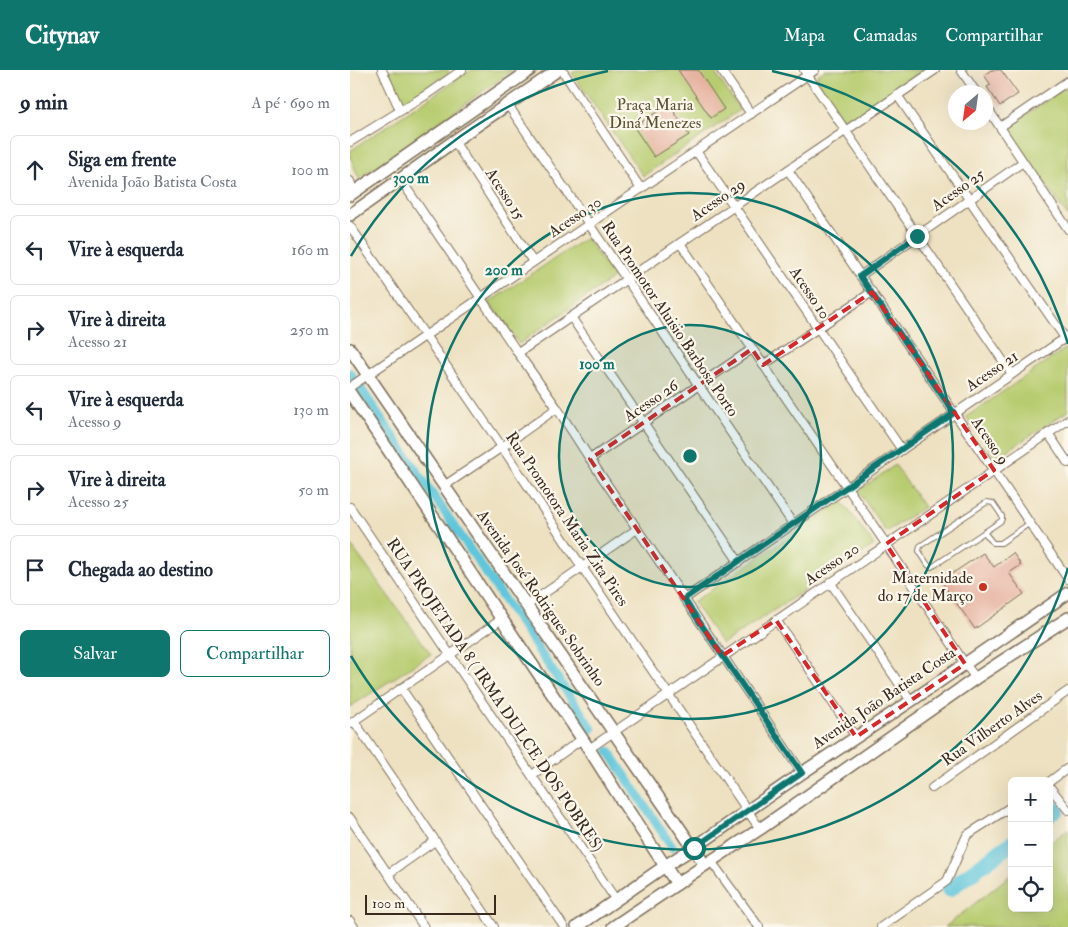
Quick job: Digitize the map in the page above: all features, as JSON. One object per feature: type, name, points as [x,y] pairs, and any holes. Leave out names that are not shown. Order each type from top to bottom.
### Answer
[{"type":"street","points":[[382,70],[400,110]]},
{"type":"street","points":[[350,180],[352,194],[530,70]]},
{"type":"street","points":[[350,215],[560,70],[641,189]]},
{"type":"street","points":[[721,70],[751,114]]},
{"type":"street","name":"Acesso 30","points":[[351,393],[368,375],[751,114],[805,73],[815,70]]},
{"type":"street","name":"Acesso 29","points":[[518,353],[935,70]]},
{"type":"street","points":[[961,70],[971,85]]},
{"type":"street","points":[[350,142],[426,95],[457,71]]},
{"type":"street","points":[[805,73],[1012,374]]},
{"type":"street","points":[[1000,127],[1068,80]]},
{"type":"street","points":[[897,95],[1066,337]]},
{"type":"street","name":"Rua Promotor Aluisio Barbosa Porto","points":[[508,105],[793,524]]},
{"type":"street","points":[[993,116],[1068,229]]},
{"type":"street","name":"Acesso 15","points":[[454,142],[533,262]]},
{"type":"street","name":"Acesso 10","points":[[696,151],[902,450]]},
{"type":"street","name":"Acesso 25","points":[[860,276],[1023,162]]},
{"type":"street","name":"Acesso 9","points":[[788,170],[1068,579]]},
{"type":"street","points":[[400,180],[557,408],[802,773]]},
{"type":"street","name":"Rua Promotora Maria Zita Pires","points":[[350,226],[760,829]]},
{"type":"street","points":[[680,243],[976,678]]},
{"type":"street","points":[[763,365],[872,292]]},
{"type":"street","points":[[571,317],[739,562]]},
{"type":"street","name":"Acesso 21","points":[[684,599],[1066,337]]},
{"type":"street","name":"Acesso 26","points":[[590,459],[752,348]]},
{"type":"street","name":"Avenida José Rodrigues Sobrinho","points":[[350,349],[613,732],[694,848],[708,863]]},
{"type":"street","points":[[351,393],[677,884]]},
{"type":"street","points":[[444,486],[557,408]]},
{"type":"street","name":"Acesso 20","points":[[589,749],[1068,420]]},
{"type":"street","points":[[1048,433],[1068,463]]},
{"type":"street","name":"RUA PROJETADA 8 ( IRMA DULCE DOS POBRES)","points":[[350,506],[616,900]]},
{"type":"street","points":[[526,606],[637,529]]},
{"type":"street","points":[[830,582],[911,701]]},
{"type":"street","name":"Avenida João Batista Costa","points":[[577,927],[1068,593]]},
{"type":"street","points":[[616,926],[760,829],[976,678],[1068,618]]},
{"type":"street","points":[[494,927],[352,722],[502,619]]},
{"type":"street","points":[[776,620],[856,737]]},
{"type":"street","points":[[401,688],[564,927]]},
{"type":"street","name":"Rua Vilberto Alves","points":[[932,788],[1068,691]]},
{"type":"street","points":[[532,775],[582,739]]},
{"type":"street","points":[[1053,779],[1068,768]]},
{"type":"street","points":[[1053,791],[1068,810]]},
{"type":"street","points":[[881,927],[947,881],[967,835],[1008,809]]},
{"type":"street","points":[[350,818],[424,927]]},
{"type":"street","points":[[388,874],[436,841]]},
{"type":"street","points":[[708,863],[759,927]]},
{"type":"street","points":[[350,921],[354,927]]},
{"type":"lane","points":[[987,502],[990,502],[993,503],[1002,519],[984,532],[931,567],[919,551],[920,546],[987,502]]},
{"type":"lane","points":[[984,532],[993,543],[1000,543],[1030,523]]},
{"type":"highlighted area","points":[[872,292],[994,470],[886,544],[965,664],[856,737],[776,620],[722,656],[590,459],[752,349],[763,365]]},
{"type":"green space","points":[[388,70],[448,70],[449,73],[402,103]]},
{"type":"green space","points":[[471,70],[513,70],[359,179],[350,156],[350,151]]},
{"type":"green space","name":"Praça Maria Diná Menezes","points":[[576,70],[713,70],[740,110],[643,176],[572,73]]},
{"type":"green space","points":[[825,70],[923,70],[847,122],[843,120],[816,81],[819,74]]},
{"type":"green space","points":[[1068,86],[1068,217],[1010,132],[1014,123]]},
{"type":"green space","points":[[586,238],[614,277],[519,344],[489,302]]},
{"type":"green space","points":[[1068,347],[1068,411],[996,458],[966,417]]},
{"type":"green space","points":[[895,465],[924,507],[886,532],[858,491]]},
{"type":"green space","points":[[842,501],[874,545],[722,644],[693,602]]},
{"type":"green space","points":[[350,544],[431,654],[350,707]]},
{"type":"green space","points":[[1068,829],[1068,927],[945,927],[1008,877],[1008,912],[1053,912],[1053,841]]},
{"type":"building","points":[[678,70],[698,70],[724,109],[711,118]]},
{"type":"building","points":[[991,70],[1001,70],[1018,94],[1000,106],[993,96],[993,85],[984,75]]},
{"type":"building","points":[[669,104],[689,135],[654,157],[634,127]]},
{"type":"building","name":"Maternidade do 17 de Março","points":[[983,553],[994,567],[1013,553],[1021,565],[1009,573],[1024,594],[975,629],[941,581]]},
{"type":"waterway","points":[[350,373],[353,377]]},
{"type":"waterway","points":[[361,389],[592,729]]},
{"type":"waterway","points":[[609,751],[672,847]]},
{"type":"waterway","points":[[949,889],[1008,846]]},
{"type":"place","name":"Maternidade do 17 de Março","points":[[983,587]]},
{"type":"route","points":[[694,848],[802,773],[684,599],[954,413],[860,276],[917,236]]}]
